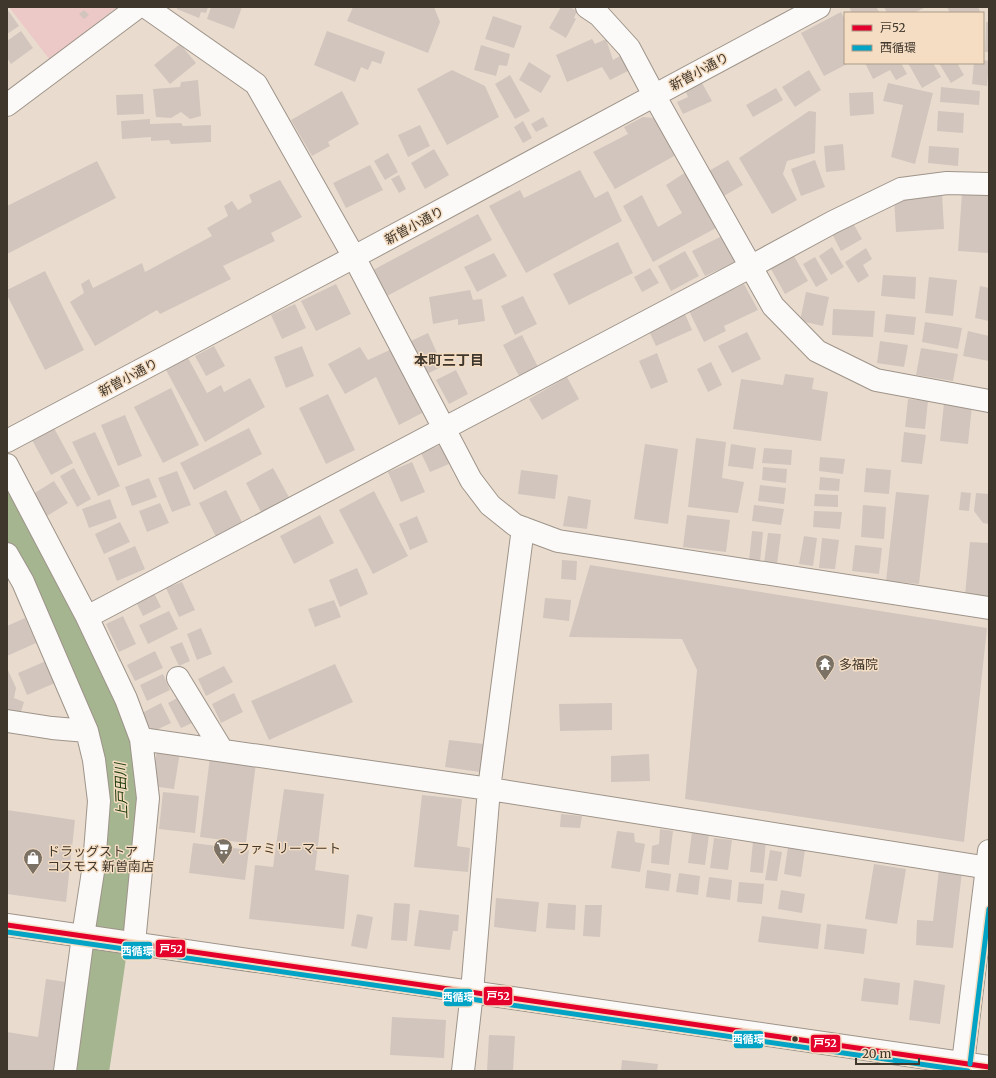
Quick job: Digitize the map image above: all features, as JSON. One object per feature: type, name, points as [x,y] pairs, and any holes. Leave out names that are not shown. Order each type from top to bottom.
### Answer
[{"type":"street","points":[[7,105],[138,7]]},
{"type":"street","points":[[146,7],[256,84],[354,257],[471,480],[490,506],[515,525],[558,541],[989,608]]},
{"type":"street","points":[[587,7],[599,15],[629,48],[773,306],[817,351],[876,380],[989,401]]},
{"type":"street","name":"新曽小通り","points":[[7,441],[354,257],[819,7]]},
{"type":"street","points":[[87,617],[750,267],[832,222],[901,189],[947,183],[989,184]]},
{"type":"street","points":[[7,465],[87,617],[126,699],[140,738],[148,798],[131,942]]},
{"type":"street","points":[[463,1071],[472,992],[489,790],[523,528]]},
{"type":"street","points":[[7,554],[23,582],[87,731],[94,760],[99,801],[94,865],[65,1071]]},
{"type":"street","points":[[178,678],[222,750]]},
{"type":"street","points":[[7,720],[52,728],[87,731]]},
{"type":"street","points":[[140,738],[988,862],[963,1067]]},
{"type":"street","points":[[7,925],[472,992],[963,1067],[989,1067]]},
{"type":"shaded area","points":[[9,7],[117,7],[50,60]]},
{"type":"building","points":[[177,7],[208,7],[206,13],[201,12],[199,18],[177,9]]},
{"type":"building","points":[[211,7],[242,7],[234,29],[207,19]]},
{"type":"building","points":[[353,7],[434,7],[440,22],[428,53],[347,21]]},
{"type":"building","points":[[561,7],[569,7],[577,11],[574,18],[576,19],[566,38],[549,28]]},
{"type":"building","points":[[849,7],[876,7],[879,12],[852,12]]},
{"type":"building","points":[[884,7],[926,7],[916,12],[886,12]]},
{"type":"building","points":[[947,7],[978,7],[980,11],[978,12],[950,12]]},
{"type":"building","points":[[7,9],[19,26],[7,34]]},
{"type":"building","points":[[84,10],[89,15],[84,19],[79,14]]},
{"type":"building","points":[[841,12],[844,18],[844,64],[847,64],[824,76],[801,33]]},
{"type":"building","points":[[493,16],[522,26],[514,48],[485,39]]},
{"type":"building","points":[[986,22],[989,22],[989,52],[985,52]]},
{"type":"building","points":[[21,31],[33,48],[11,64],[7,58],[7,41]]},
{"type":"building","points":[[327,31],[385,52],[381,64],[372,61],[368,70],[361,67],[355,82],[314,65]]},
{"type":"building","points":[[592,39],[595,44],[606,39],[613,60],[622,55],[630,70],[610,80],[602,67],[567,82],[556,55]]},
{"type":"building","points":[[180,44],[196,63],[170,84],[154,65]]},
{"type":"building","points":[[481,45],[510,54],[507,66],[499,65],[496,76],[474,70]]},
{"type":"building","points":[[984,60],[989,61],[987,86],[972,84],[974,64],[984,64]]},
{"type":"building","points":[[529,62],[551,76],[541,93],[519,80]]},
{"type":"building","points":[[866,64],[902,64],[907,74],[896,80],[890,70],[873,79]]},
{"type":"building","points":[[909,64],[934,64],[941,77],[922,88]]},
{"type":"building","points":[[940,64],[958,64],[964,75],[951,83]]},
{"type":"building","points":[[452,70],[485,86],[499,117],[447,145],[417,89]]},
{"type":"building","points":[[809,70],[821,90],[795,107],[782,87]]},
{"type":"building","points":[[510,75],[530,111],[515,119],[495,84]]},
{"type":"building","points":[[198,80],[201,116],[190,119],[181,112],[171,118],[156,117],[153,89],[180,87],[181,82]]},
{"type":"building","points":[[702,83],[712,101],[683,114],[677,102],[688,97],[685,90]]},
{"type":"building","points":[[888,83],[933,93],[915,164],[891,157],[903,105],[883,101]]},
{"type":"building","points":[[941,87],[980,91],[979,105],[940,102]]},
{"type":"building","points":[[776,88],[783,100],[753,117],[746,105]]},
{"type":"building","points":[[342,91],[359,124],[328,142],[330,146],[312,156],[291,120]]},
{"type":"building","points":[[873,92],[874,114],[850,116],[849,93]]},
{"type":"building","points":[[143,94],[144,114],[117,115],[116,95]]},
{"type":"building","points":[[809,111],[816,112],[815,153],[787,161],[783,174],[797,200],[772,214],[739,158]]},
{"type":"building","points":[[938,111],[964,113],[963,133],[937,131]]},
{"type":"building","points":[[543,117],[548,126],[536,132],[531,124]]},
{"type":"building","points":[[643,117],[654,118],[676,155],[615,189],[593,152],[628,134],[624,127]]},
{"type":"building","points":[[150,119],[150,124],[181,123],[183,126],[211,125],[211,142],[171,144],[169,140],[151,141],[151,137],[122,139],[121,121]]},
{"type":"building","points":[[523,121],[532,138],[523,143],[514,127]]},
{"type":"building","points":[[420,125],[430,146],[408,157],[398,135]]},
{"type":"building","points":[[843,144],[845,170],[826,172],[824,146]]},
{"type":"building","points":[[929,146],[959,148],[958,166],[928,163]]},
{"type":"building","points":[[434,149],[449,175],[425,189],[411,163]]},
{"type":"building","points":[[388,153],[398,172],[385,180],[374,161]]},
{"type":"building","points":[[728,160],[743,185],[722,197],[707,172]]},
{"type":"building","points":[[815,160],[825,187],[801,196],[791,169]]},
{"type":"building","points":[[97,161],[116,198],[7,254],[7,206]]},
{"type":"building","points":[[370,165],[383,190],[346,208],[333,183]]},
{"type":"building","points":[[580,170],[595,198],[608,191],[622,221],[526,273],[489,206],[520,190],[524,198]]},
{"type":"building","points":[[686,172],[716,228],[653,262],[623,206],[642,195],[658,227],[682,213],[666,185]]},
{"type":"building","points":[[399,175],[406,189],[399,193],[391,179]]},
{"type":"building","points":[[280,180],[302,217],[271,233],[275,241],[223,266],[231,279],[160,314],[157,310],[95,346],[70,302],[84,293],[81,284],[89,279],[93,288],[142,263],[145,272],[212,236],[207,228],[228,216],[224,206],[232,201],[238,210],[252,202],[249,195]]},
{"type":"building","points":[[962,193],[989,195],[988,253],[958,251]]},
{"type":"building","points":[[942,194],[944,229],[896,232],[894,197]]},
{"type":"building","points":[[478,214],[492,240],[387,296],[373,270]]},
{"type":"building","points":[[849,216],[862,239],[841,251],[829,228]]},
{"type":"building","points":[[722,236],[735,262],[705,276],[692,251]]},
{"type":"building","points":[[618,242],[633,273],[569,305],[553,274]]},
{"type":"building","points":[[832,247],[844,267],[831,275],[819,256]]},
{"type":"building","points":[[866,248],[872,259],[863,265],[869,276],[858,283],[845,262]]},
{"type":"building","points":[[685,251],[699,276],[671,291],[658,266]]},
{"type":"building","points":[[494,253],[507,276],[477,292],[464,267]]},
{"type":"building","points":[[794,256],[808,281],[785,294],[771,269]]},
{"type":"building","points":[[815,257],[828,280],[816,287],[803,264]]},
{"type":"building","points":[[650,268],[659,283],[642,292],[634,277]]},
{"type":"building","points":[[45,271],[84,350],[45,370],[7,295],[7,290]]},
{"type":"building","points":[[883,275],[916,277],[915,299],[881,296]]},
{"type":"building","points":[[929,277],[957,280],[953,316],[925,313]]},
{"type":"building","points":[[336,284],[351,314],[316,331],[301,301]]},
{"type":"building","points":[[744,284],[758,310],[724,326],[726,331],[704,342],[689,311]]},
{"type":"building","points":[[980,286],[989,288],[989,321],[975,318]]},
{"type":"building","points":[[470,290],[473,300],[482,299],[485,321],[458,325],[458,319],[433,324],[429,297]]},
{"type":"building","points":[[806,292],[829,297],[823,326],[800,321]]},
{"type":"building","points":[[523,296],[537,324],[515,335],[501,306]]},
{"type":"building","points":[[295,304],[306,328],[282,339],[271,315]]},
{"type":"building","points":[[833,309],[875,311],[873,337],[832,335]]},
{"type":"building","points":[[684,312],[692,330],[656,346],[648,329]]},
{"type":"building","points":[[886,314],[916,317],[914,335],[884,332]]},
{"type":"building","points":[[925,322],[962,328],[958,349],[922,342]]},
{"type":"building","points":[[968,331],[989,336],[989,361],[963,356]]},
{"type":"building","points":[[747,332],[761,359],[732,373],[718,346]]},
{"type":"building","points":[[428,333],[443,366],[427,374],[411,341]]},
{"type":"building","points":[[522,335],[538,367],[519,376],[503,345]]},
{"type":"building","points":[[880,341],[908,345],[904,367],[877,363]]},
{"type":"building","points":[[214,346],[225,366],[206,376],[195,356]]},
{"type":"building","points":[[302,346],[314,376],[286,388],[274,357]]},
{"type":"building","points":[[360,347],[368,360],[392,349],[424,412],[399,425],[376,377],[345,394],[328,364]]},
{"type":"building","points":[[921,348],[958,354],[953,381],[916,375]]},
{"type":"building","points":[[657,353],[668,382],[651,389],[639,361]]},
{"type":"building","points":[[188,358],[207,393],[221,385],[224,392],[250,378],[265,407],[205,442],[166,370]]},
{"type":"building","points":[[711,362],[722,385],[708,392],[697,369]]},
{"type":"building","points":[[456,370],[468,394],[449,404],[436,380]]},
{"type":"building","points":[[785,374],[814,378],[812,389],[828,392],[821,441],[733,429],[741,379],[783,385]]},
{"type":"building","points":[[567,377],[579,399],[542,420],[529,399]]},
{"type":"building","points":[[171,388],[199,445],[163,463],[134,407]]},
{"type":"building","points":[[328,394],[355,450],[326,464],[299,408]]},
{"type":"building","points":[[908,399],[928,401],[925,429],[905,427]]},
{"type":"building","points":[[944,403],[972,406],[968,444],[940,441]]},
{"type":"building","points":[[125,415],[142,456],[118,466],[101,425]]},
{"type":"building","points":[[54,428],[73,463],[51,475],[32,440]]},
{"type":"building","points":[[249,428],[262,454],[194,490],[180,463]]},
{"type":"building","points":[[95,432],[120,486],[98,496],[72,442]]},
{"type":"building","points":[[904,432],[926,435],[922,464],[901,462]]},
{"type":"building","points":[[696,438],[726,442],[722,478],[744,482],[738,513],[688,507]]},
{"type":"building","points":[[645,444],[678,449],[668,524],[634,519]]},
{"type":"building","points":[[731,444],[756,448],[753,469],[728,466]]},
{"type":"building","points":[[440,445],[449,464],[430,472],[421,453]]},
{"type":"building","points":[[764,448],[792,450],[791,465],[762,463]]},
{"type":"building","points":[[820,457],[845,459],[843,474],[819,471]]},
{"type":"building","points":[[412,462],[425,492],[401,502],[388,472]]},
{"type":"building","points":[[763,467],[787,469],[786,483],[762,480]]},
{"type":"building","points":[[74,468],[91,499],[77,507],[60,476]]},
{"type":"building","points":[[273,468],[290,499],[262,514],[246,483]]},
{"type":"building","points":[[866,468],[891,470],[889,494],[864,492]]},
{"type":"building","points":[[521,470],[558,475],[555,499],[518,494]]},
{"type":"building","points":[[177,471],[191,505],[172,512],[158,478]]},
{"type":"building","points":[[820,477],[840,479],[839,491],[819,490]]},
{"type":"building","points":[[149,478],[157,497],[132,506],[125,487]]},
{"type":"building","points":[[54,481],[68,503],[47,516],[33,494]]},
{"type":"building","points":[[760,485],[786,488],[784,504],[758,501]]},
{"type":"building","points":[[226,490],[244,526],[217,539],[199,503]]},
{"type":"building","points":[[374,491],[408,556],[373,574],[339,510]]},
{"type":"building","points":[[896,492],[929,495],[919,584],[886,581]]},
{"type":"building","points":[[961,492],[971,493],[969,511],[959,510]]},
{"type":"building","points":[[976,493],[989,494],[989,524],[983,523],[974,511]]},
{"type":"building","points":[[815,494],[838,495],[838,507],[814,506]]},
{"type":"building","points":[[568,496],[591,500],[587,529],[563,526]]},
{"type":"building","points":[[110,499],[117,518],[89,528],[82,509]]},
{"type":"building","points":[[160,503],[169,523],[147,532],[139,511]]},
{"type":"building","points":[[754,505],[784,509],[781,525],[752,521]]},
{"type":"building","points":[[863,505],[886,507],[884,539],[861,537]]},
{"type":"building","points":[[814,511],[842,512],[840,529],[813,527]]},
{"type":"building","points":[[320,515],[334,543],[294,564],[280,536]]},
{"type":"building","points":[[687,515],[730,520],[726,552],[683,547]]},
{"type":"building","points":[[417,516],[428,542],[410,550],[399,524]]},
{"type":"building","points":[[120,522],[130,542],[104,554],[95,534]]},
{"type":"building","points":[[752,531],[763,532],[760,562],[749,561]]},
{"type":"building","points":[[768,533],[781,534],[777,564],[764,563]]},
{"type":"building","points":[[804,536],[817,538],[813,566],[799,564]]},
{"type":"building","points":[[822,538],[839,540],[835,569],[819,568]]},
{"type":"building","points":[[970,542],[989,543],[989,596],[965,595]]},
{"type":"building","points":[[855,545],[882,548],[879,574],[852,571]]},
{"type":"building","points":[[135,546],[145,569],[117,581],[108,558]]},
{"type":"building","points":[[562,560],[577,561],[576,580],[561,579]]},
{"type":"building","points":[[590,565],[987,628],[964,842],[685,799],[697,670],[682,639],[569,637]]},
{"type":"building","points":[[357,568],[368,594],[340,607],[329,580]]},
{"type":"building","points":[[182,582],[195,610],[179,617],[166,588]]},
{"type":"building","points":[[153,591],[161,607],[143,616],[135,600]]},
{"type":"building","points":[[545,598],[571,600],[569,621],[543,618]]},
{"type":"building","points":[[334,600],[341,617],[315,627],[308,609]]},
{"type":"building","points":[[169,611],[178,629],[148,644],[139,625]]},
{"type":"building","points":[[123,616],[136,644],[119,652],[106,624]]},
{"type":"building","points":[[25,618],[36,643],[7,656],[7,626]]},
{"type":"building","points":[[201,628],[212,654],[197,660],[187,634]]},
{"type":"building","points":[[182,642],[190,661],[179,666],[170,647]]},
{"type":"building","points":[[155,651],[163,668],[135,681],[127,665]]},
{"type":"building","points":[[46,661],[55,683],[27,695],[18,673]]},
{"type":"building","points":[[335,664],[353,702],[269,740],[251,701]]},
{"type":"building","points":[[224,666],[233,682],[206,696],[198,679]]},
{"type":"building","points":[[7,668],[16,688],[14,698],[24,702],[20,715],[7,711]]},
{"type":"building","points":[[163,674],[170,690],[147,701],[140,685]]},
{"type":"building","points":[[234,693],[243,712],[221,723],[212,704]]},
{"type":"building","points":[[181,696],[194,722],[181,728],[168,703]]},
{"type":"building","points":[[161,703],[171,723],[152,732],[142,713]]},
{"type":"building","points":[[612,703],[612,730],[560,731],[559,704]]},
{"type":"building","points":[[449,740],[484,744],[480,772],[445,767]]},
{"type":"building","points":[[157,749],[180,752],[174,789],[151,786]]},
{"type":"building","points":[[649,754],[650,781],[611,782],[611,756]]},
{"type":"building","points":[[210,757],[256,763],[246,843],[200,837]]},
{"type":"building","points":[[284,789],[324,794],[315,870],[349,875],[344,929],[249,919],[255,865],[273,867]]},
{"type":"building","points":[[163,792],[199,796],[195,833],[159,829]]},
{"type":"building","points":[[422,795],[462,799],[457,846],[470,848],[468,872],[414,867]]},
{"type":"building","points":[[7,810],[75,820],[66,902],[7,894]]},
{"type":"building","points":[[561,814],[582,816],[580,828],[560,827]]},
{"type":"building","points":[[660,829],[673,831],[669,865],[651,863],[652,846],[659,844]]},
{"type":"building","points":[[617,831],[634,833],[635,842],[645,844],[640,872],[611,868]]},
{"type":"building","points":[[692,832],[709,834],[705,865],[688,863]]},
{"type":"building","points":[[714,838],[732,840],[728,870],[710,868]]},
{"type":"building","points":[[753,841],[766,842],[763,873],[750,872]]},
{"type":"building","points":[[193,843],[249,850],[245,880],[189,873]]},
{"type":"building","points":[[788,847],[805,850],[801,877],[784,874]]},
{"type":"building","points":[[770,850],[782,852],[777,881],[765,880]]},
{"type":"building","points":[[874,864],[906,869],[897,924],[865,919]]},
{"type":"building","points":[[939,869],[962,872],[953,948],[916,945],[917,920],[933,921]]},
{"type":"building","points":[[647,870],[671,874],[669,891],[645,888]]},
{"type":"building","points":[[679,873],[700,876],[698,895],[676,892]]},
{"type":"building","points":[[709,877],[732,880],[730,900],[706,897]]},
{"type":"building","points":[[739,882],[764,884],[762,904],[737,902]]},
{"type":"building","points":[[781,890],[805,894],[802,913],[778,909]]},
{"type":"building","points":[[496,898],[539,902],[536,932],[494,927]]},
{"type":"building","points":[[394,903],[410,904],[407,941],[391,940]]},
{"type":"building","points":[[548,903],[576,905],[575,930],[546,928]]},
{"type":"building","points":[[585,905],[602,905],[600,937],[583,936]]},
{"type":"building","points":[[419,910],[459,915],[458,931],[453,931],[450,950],[414,946]]},
{"type":"building","points":[[357,914],[373,917],[367,949],[351,946]]},
{"type":"building","points":[[762,916],[821,924],[818,949],[758,942]]},
{"type":"building","points":[[827,924],[867,929],[864,954],[824,949]]},
{"type":"building","points":[[864,978],[900,983],[898,1005],[861,1001]]},
{"type":"building","points":[[46,979],[66,982],[53,1071],[7,1071],[7,1032],[38,1037]]},
{"type":"building","points":[[914,980],[945,985],[940,1024],[909,1020]]},
{"type":"building","points":[[392,1017],[446,1020],[444,1058],[390,1055]]},
{"type":"building","points":[[489,1035],[515,1036],[513,1071],[487,1071]]},
{"type":"building","points":[[622,1060],[658,1064],[657,1071],[621,1071]]},
{"type":"waterway","name":"上戸田川","points":[[7,510],[72,638],[102,705],[122,761],[123,837],[90,1071]]},
{"type":"transit line","name":"西循環","points":[[970,1064],[989,909]]},
{"type":"transit line","name":"戸52","points":[[7,925],[989,1067]]},
{"type":"transit line","name":"西循環","points":[[7,932],[968,1071]]},
{"type":"place","name":"多福院","points":[[825,681]]},
{"type":"place","name":"ファミリーマート","points":[[223,865]]},
{"type":"place","name":"ドラッグストア コスモス 新曽南店","points":[[33,875]]},
{"type":"district","name":"本町三丁目","points":[[449,360]]}]
